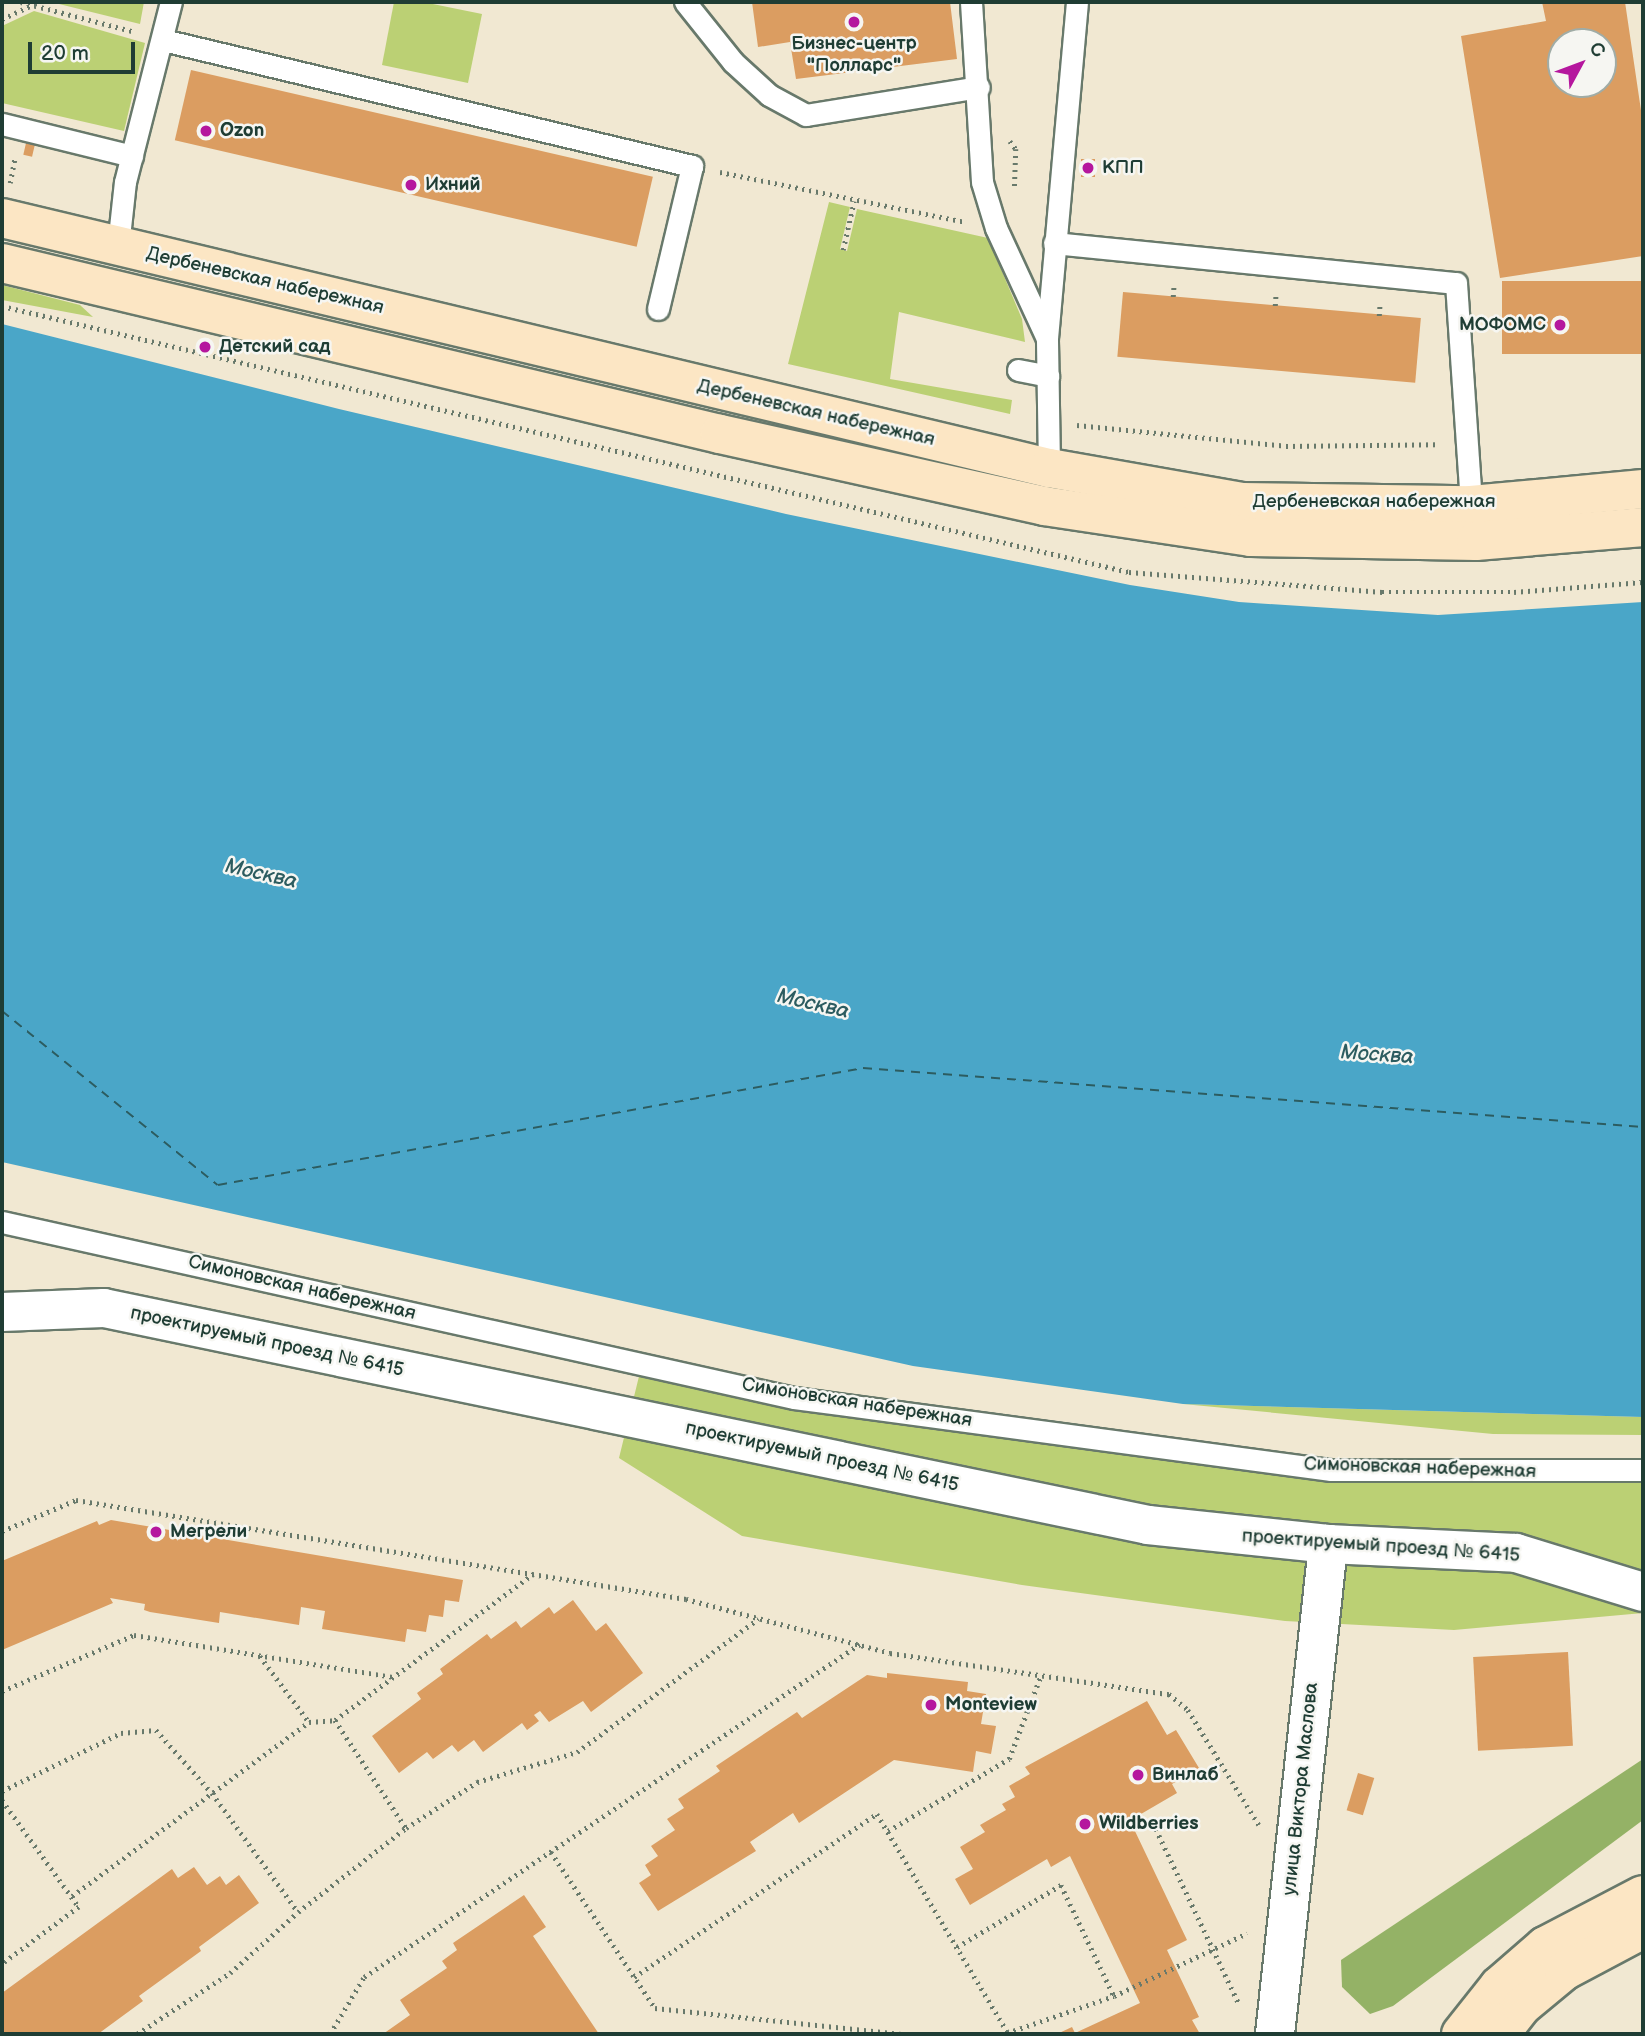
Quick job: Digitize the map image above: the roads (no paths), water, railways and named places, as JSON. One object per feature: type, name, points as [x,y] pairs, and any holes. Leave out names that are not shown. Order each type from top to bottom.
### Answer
[{"type":"main road","name":"Дербеневская набережная","points":[[6,201],[118,246],[1048,468],[1242,502],[1474,523],[1643,527]]},
{"type":"main road","name":"Дербеневская набережная","points":[[2,263],[720,434],[1044,506],[1251,537],[1474,523],[1643,489]]},
{"type":"main road","points":[[1461,2034],[1499,1986],[1545,1946],[1643,1895]]},
{"type":"main road","points":[[1500,2034],[1522,2006],[1564,1971],[1643,1929]]},
{"type":"street","points":[[1044,506],[1048,468]]},
{"type":"street","name":"проектируемый проезд № 6415","points":[[2,1312],[104,1308],[1148,1525],[1328,1544],[1516,1553],[1643,1592]]},
{"type":"street","name":"улица Виктора Маслова","points":[[1275,2034],[1328,1544]]},
{"type":"lane","points":[[118,246],[132,156],[171,2]]},
{"type":"lane","points":[[685,2],[733,62],[769,95],[806,115],[979,87]]},
{"type":"lane","points":[[971,2],[979,87],[982,182],[996,228],[1047,338]]},
{"type":"lane","points":[[1048,468],[1050,427],[1047,338],[1077,2]]},
{"type":"lane","points":[[163,40],[692,166],[658,309]]},
{"type":"lane","points":[[2,124],[132,156]]},
{"type":"lane","points":[[1054,243],[1456,283],[1473,434],[1474,523]]},
{"type":"lane","points":[[1018,370],[1048,376]]},
{"type":"lane","name":"Симоновская набережная","points":[[2,1222],[794,1398],[1331,1470],[1643,1470]]},
{"type":"water","name":"Москва","points":[[2,324],[339,409],[786,514],[1130,585],[1239,602],[1438,615],[1643,602],[1643,1417],[1183,1404],[913,1366],[2,1162]]},
{"type":"place","name":"Бизнес-центр \"Полларс\"","points":[[854,22]]},
{"type":"place","name":"Ozon","points":[[206,131]]},
{"type":"place","name":"КПП","points":[[1088,168]]},
{"type":"place","name":"Ихний","points":[[411,185]]},
{"type":"place","name":"МОФОМС","points":[[1560,325]]},
{"type":"place","name":"Детский сад","points":[[205,347]]},
{"type":"place","name":"Мегрели","points":[[156,1532]]},
{"type":"place","name":"Monteview","points":[[931,1705]]},
{"type":"place","name":"Винлаб","points":[[1138,1775]]},
{"type":"place","name":"Wildberries","points":[[1085,1824]]}]
